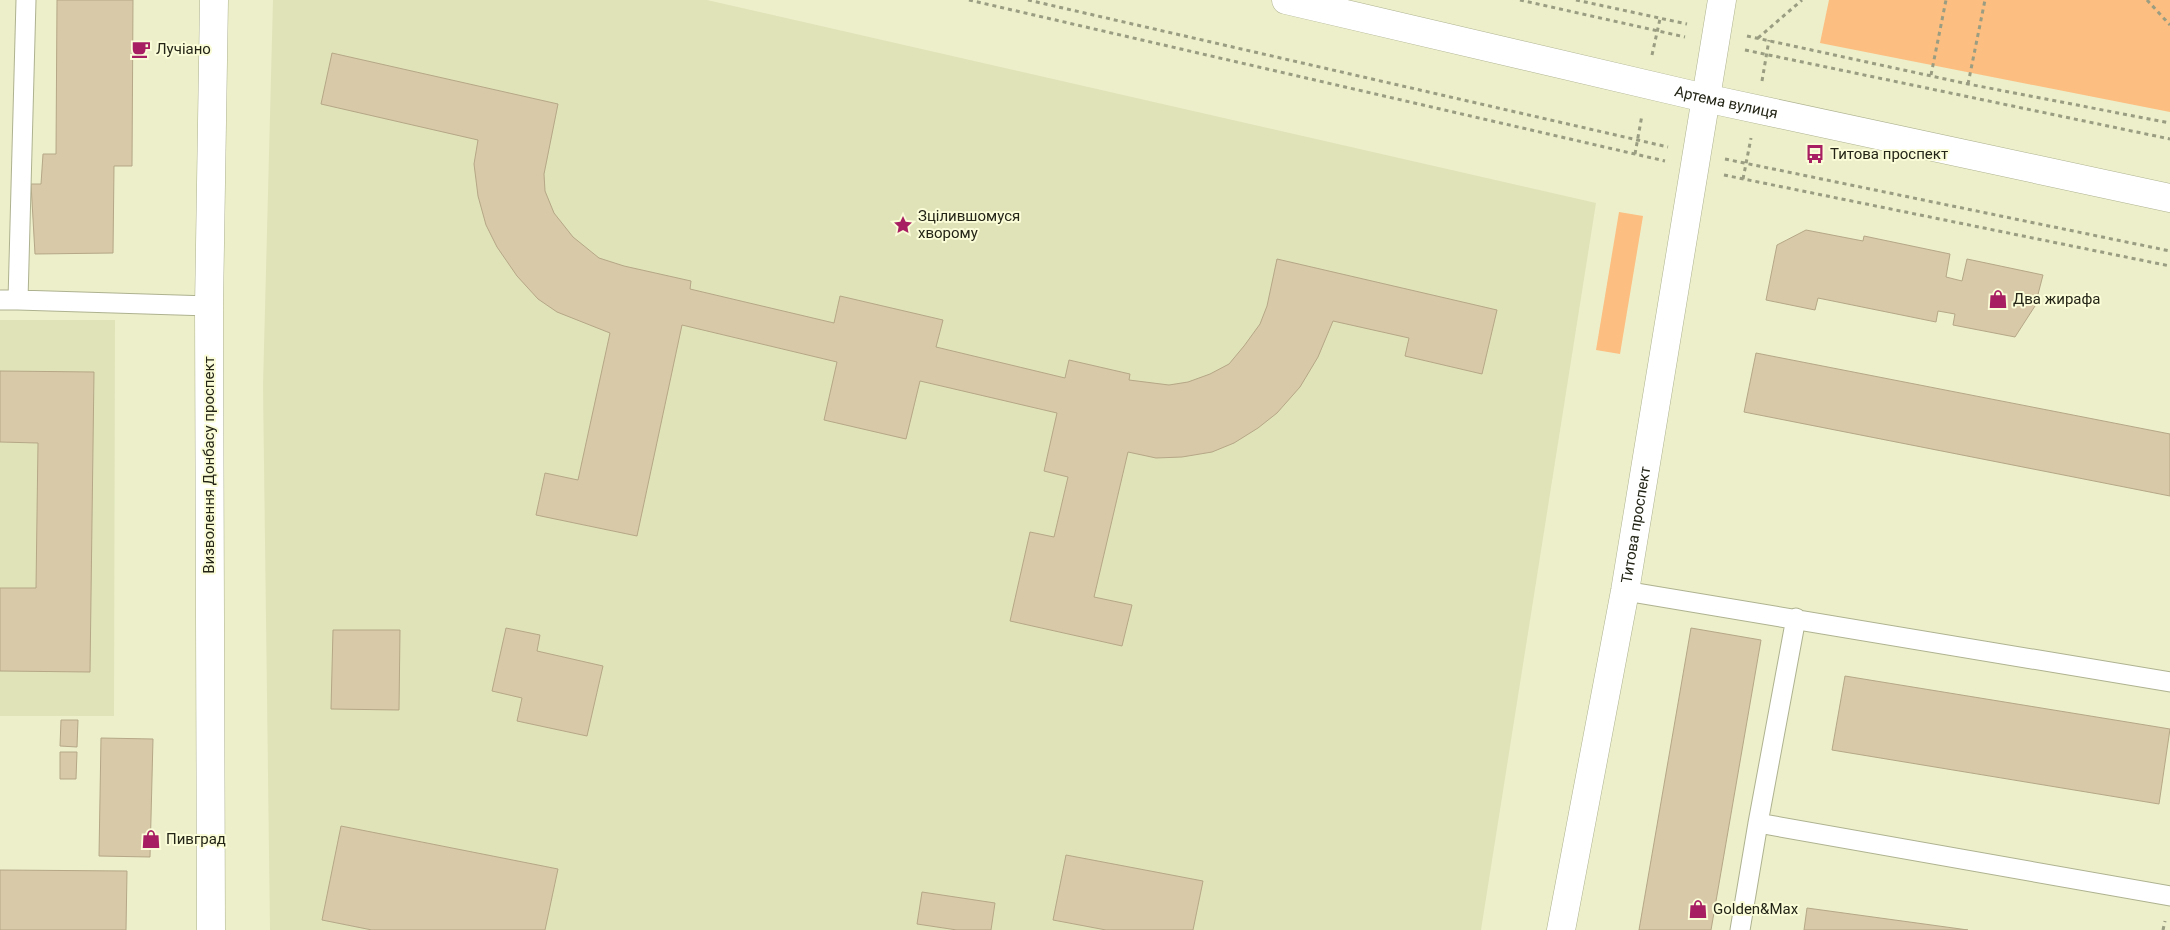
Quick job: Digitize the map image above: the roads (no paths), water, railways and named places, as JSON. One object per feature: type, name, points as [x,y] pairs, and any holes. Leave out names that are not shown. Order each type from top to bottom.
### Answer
[{"type":"street","name":"Визволення Донбасу проспект","points":[[211,930],[209,306],[214,0]]},
{"type":"street","name":"Артема вулиця","points":[[1286,0],[1705,98],[2170,198]]},
{"type":"street","name":"Титова проспект","points":[[1561,930],[1625,591],[1722,0]]},
{"type":"lane","points":[[26,0],[9,300],[209,306]]},
{"type":"lane","points":[[1625,591],[1796,618],[2170,682]]},
{"type":"lane","points":[[1740,930],[1796,618]]},
{"type":"lane","points":[[1758,824],[2170,896]]},
{"type":"place","name":"Лучіано","points":[[141,49]]},
{"type":"place","name":"Титова проспект","points":[[1815,154]]},
{"type":"place","name":"Зцілившомуся хворому","points":[[903,225]]},
{"type":"place","name":"Два жирафа","points":[[1998,299]]},
{"type":"place","name":"Пивград","points":[[151,839]]},
{"type":"place","name":"Golden&Max","points":[[1698,909]]}]
